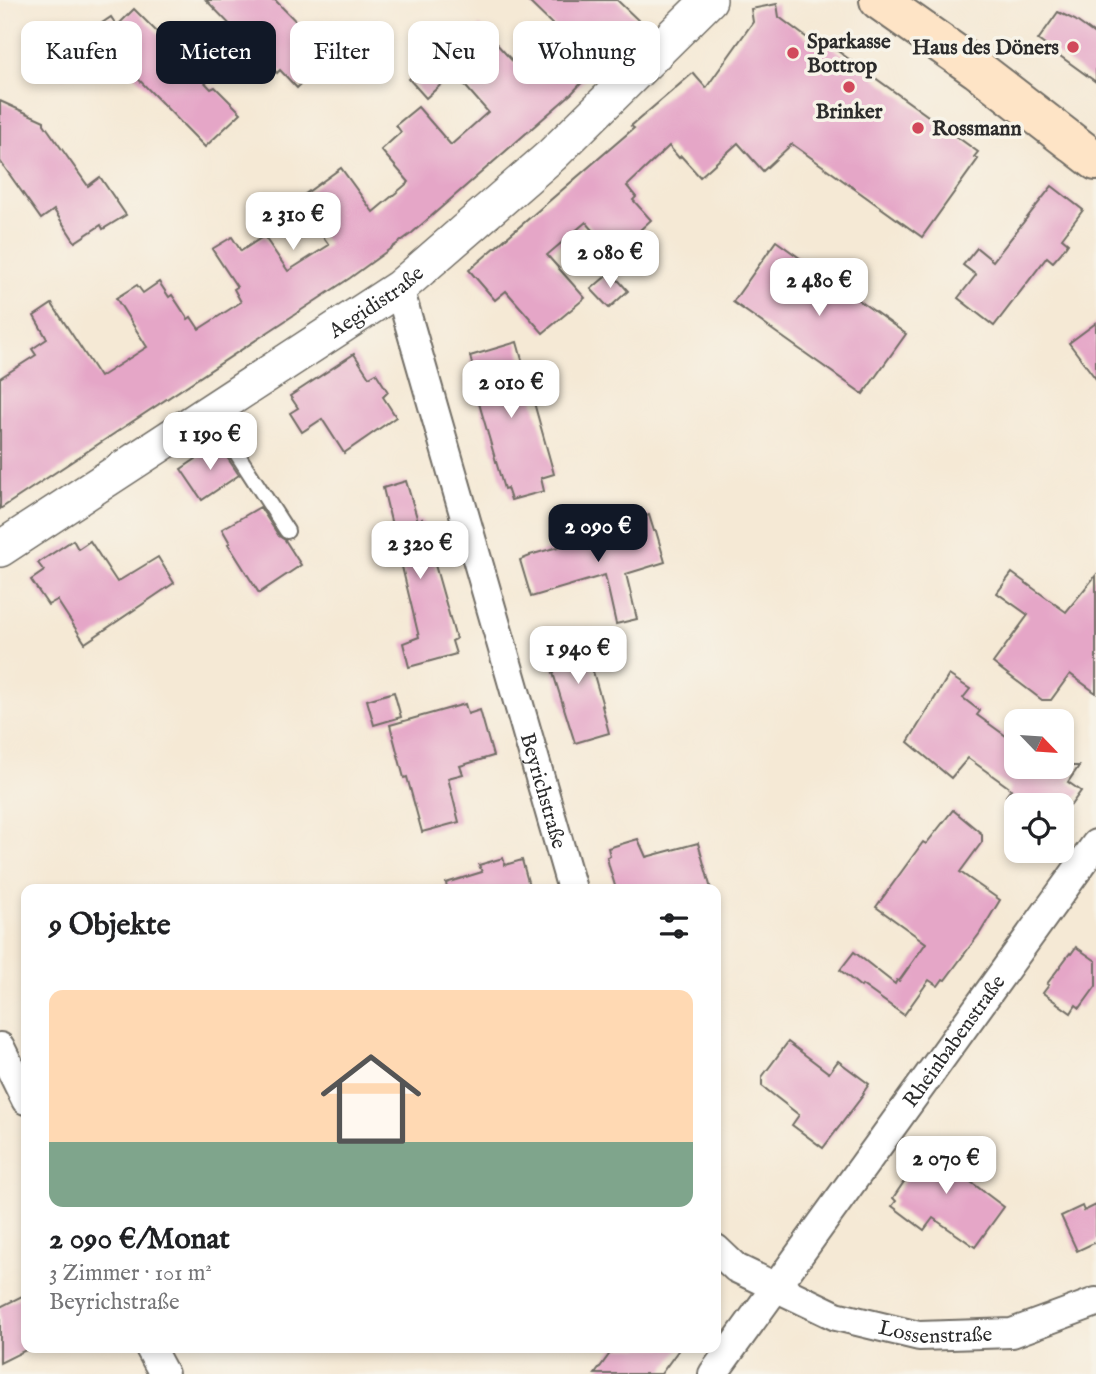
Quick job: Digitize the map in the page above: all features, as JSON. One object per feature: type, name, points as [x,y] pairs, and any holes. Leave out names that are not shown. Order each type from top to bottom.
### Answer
[{"type":"main road","points":[[879,0],[977,69],[1096,161]]},
{"type":"street","name":"Aegidistraße","points":[[0,549],[399,288],[552,155],[709,0]]},
{"type":"street","name":"Beyrichstraße","points":[[399,288],[571,884]]},
{"type":"street","name":"Rheinbabenstraße","points":[[713,1374],[1096,844]]},
{"type":"street","points":[[0,1047],[21,1090]]},
{"type":"street","points":[[721,1254],[736,1268],[775,1287]]},
{"type":"street","name":"Lossenstraße","points":[[775,1287],[836,1315],[919,1336],[1012,1333],[1096,1302]]},
{"type":"street","points":[[153,1353],[164,1374]]},
{"type":"lane","points":[[210,412],[287,531]]},
{"type":"building","points":[[206,0],[275,0],[296,21],[290,21],[290,81],[280,70],[276,72],[276,21],[226,21]]},
{"type":"building","points":[[527,0],[617,0],[639,21],[549,21]]},
{"type":"building","points":[[777,4],[779,17],[810,40],[814,34],[978,152],[974,157],[978,159],[922,237],[792,144],[763,171],[738,143],[700,177],[669,146],[627,186],[636,197],[633,200],[651,220],[614,254],[586,222],[547,255],[585,298],[543,333],[506,291],[495,300],[469,270],[634,128],[631,126],[693,73],[706,88],[753,22],[751,9]]},
{"type":"building","points":[[134,9],[156,31],[156,84],[206,84],[211,89],[215,87],[241,113],[205,147],[142,83],[142,21],[122,21]]},
{"type":"building","points":[[1058,12],[1096,35],[1096,82],[1038,40]]},
{"type":"building","points":[[499,46],[513,62],[513,84],[581,84],[412,233],[350,278],[0,509],[0,378],[36,355],[32,349],[47,339],[34,316],[52,304],[100,377],[147,347],[116,298],[137,285],[143,293],[159,282],[169,297],[172,295],[188,319],[191,317],[199,329],[241,302],[234,289],[237,287],[212,249],[232,237],[241,251],[264,236],[288,271],[329,245],[297,200],[341,168],[373,212],[409,182],[381,150],[401,132],[396,125],[418,107],[451,145],[488,112],[464,84],[499,84]]},
{"type":"building","points":[[413,84],[442,84],[426,98]]},
{"type":"building","points":[[0,101],[44,121],[88,186],[100,177],[126,215],[103,229],[101,225],[75,242],[54,210],[41,219],[0,161]]},
{"type":"building","points":[[1052,186],[1083,210],[1062,238],[1068,243],[1061,253],[1053,262],[1047,257],[994,326],[958,298],[976,275],[963,265],[977,248],[993,261]]},
{"type":"building","points":[[776,241],[906,334],[863,394],[733,302]]},
{"type":"building","points":[[611,272],[628,291],[609,308],[591,289]]},
{"type":"building","points":[[1096,323],[1096,379],[1069,343]]},
{"type":"building","points":[[517,342],[554,474],[541,478],[544,491],[511,500],[507,488],[504,489],[469,369],[473,368],[470,356]]},
{"type":"building","points":[[354,354],[369,377],[376,373],[388,392],[383,397],[396,417],[344,453],[322,419],[302,432],[290,413],[298,408],[290,396]]},
{"type":"building","points":[[218,444],[239,475],[202,500],[181,469]]},
{"type":"building","points":[[406,481],[418,521],[422,519],[456,639],[452,641],[456,654],[409,667],[403,643],[419,637],[383,488]]},
{"type":"building","points":[[260,507],[301,565],[259,593],[228,544],[230,543],[222,529]]},
{"type":"building","points":[[649,515],[665,562],[626,574],[637,619],[616,624],[605,575],[531,597],[520,560],[630,528],[628,521]]},
{"type":"building","points":[[73,540],[78,549],[90,541],[117,582],[158,557],[174,583],[85,643],[57,600],[48,605],[31,580],[44,571],[38,563]]},
{"type":"building","points":[[1012,573],[1066,612],[1096,575],[1096,693],[1070,674],[1051,700],[1042,700],[993,663],[1028,615],[997,593]]},
{"type":"building","points":[[581,630],[609,733],[575,743],[546,641]]},
{"type":"building","points":[[949,675],[970,689],[963,698],[980,711],[977,715],[1004,735],[1004,779],[1070,779],[1068,782],[1081,791],[1074,801],[1074,793],[1008,793],[1011,789],[968,758],[951,778],[908,742]]},
{"type":"building","points":[[394,692],[401,717],[374,725],[367,700]]},
{"type":"building","points":[[465,704],[468,714],[480,710],[493,756],[460,766],[463,774],[448,778],[459,822],[422,832],[390,725]]},
{"type":"building","points":[[953,810],[982,834],[982,842],[960,872],[1000,900],[980,933],[945,980],[938,986],[929,980],[904,1015],[840,970],[854,952],[895,984],[926,943],[876,907],[923,842],[926,844]]},
{"type":"building","points":[[638,839],[646,857],[698,843],[710,884],[615,884],[607,857],[610,856],[608,848]]},
{"type":"building","points":[[503,858],[505,865],[522,860],[529,884],[446,884],[482,872],[479,865]]},
{"type":"building","points":[[1076,947],[1096,961],[1096,986],[1080,1008],[1076,1005],[1071,1013],[1043,993]]},
{"type":"building","points":[[788,1042],[829,1073],[838,1061],[869,1084],[823,1148],[792,1125],[799,1115],[762,1086],[762,1077]]},
{"type":"building","points":[[938,1141],[971,1165],[963,1176],[1004,1207],[975,1247],[933,1218],[924,1230],[892,1206],[896,1201],[893,1198],[912,1170],[932,1144],[935,1147]]},
{"type":"building","points":[[1096,1205],[1096,1242],[1077,1251],[1061,1216],[1082,1206],[1084,1211]]},
{"type":"building","points":[[21,1296],[21,1352],[0,1363],[0,1307]]},
{"type":"building","points":[[610,1353],[676,1353],[661,1374],[595,1374]]},
{"type":"place","name":"Haus des Döners","points":[[1073,47]]},
{"type":"place","name":"Sparkasse Bottrop","points":[[793,53]]},
{"type":"place","name":"Brinker","points":[[849,87]]},
{"type":"place","name":"Rossmann","points":[[918,128]]}]
